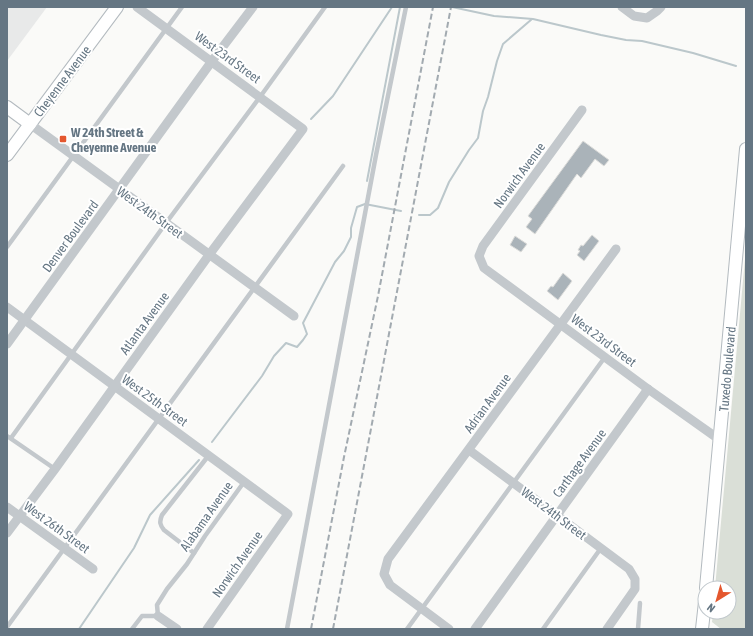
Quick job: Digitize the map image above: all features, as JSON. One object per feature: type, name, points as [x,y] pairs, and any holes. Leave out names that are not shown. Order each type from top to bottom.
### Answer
[{"type":"street","name":"Cheyenne Avenue","points":[[7,156],[117,7]]},
{"type":"street","name":"West 23rd Street","points":[[137,7],[303,129]]},
{"type":"street","name":"Denver Boulevard","points":[[7,344],[212,61],[253,7]]},
{"type":"street","points":[[622,7],[634,16],[647,18],[661,7]]},
{"type":"street","name":"West 24th Street","points":[[7,107],[294,316]]},
{"type":"street","name":"Norwich Avenue","points":[[479,256],[483,246],[582,110]]},
{"type":"street","name":"Atlanta Avenue","points":[[7,533],[56,469],[209,255],[303,129]]},
{"type":"street","name":"Tuxedo Boulevard","points":[[707,580],[746,149]]},
{"type":"street","name":"Adrian Avenue","points":[[422,609],[390,585],[384,574],[388,559],[616,249]]},
{"type":"street","name":"West 23rd Street","points":[[479,256],[484,268],[720,440]]},
{"type":"street","name":"West 25th Street","points":[[7,307],[288,514]]},
{"type":"street","name":"Carthage Avenue","points":[[475,629],[648,389]]},
{"type":"street","name":"West 24th Street","points":[[469,450],[629,569],[635,579],[635,589],[607,629]]},
{"type":"street","name":"West 26th Street","points":[[7,507],[93,569]]},
{"type":"street","name":"Norwich Avenue","points":[[207,629],[288,514]]},
{"type":"street","points":[[422,609],[449,629]]},
{"type":"street","points":[[158,616],[177,629]]},
{"type":"lane","points":[[7,247],[182,7]]},
{"type":"lane","points":[[56,469],[9,437],[260,97],[324,7]]},
{"type":"lane","points":[[287,629],[406,7]]},
{"type":"lane","points":[[7,627],[343,166]]},
{"type":"lane","points":[[407,629],[605,357]]},
{"type":"lane","points":[[194,553],[164,530],[161,526],[160,520],[162,515],[209,456]]},
{"type":"lane","name":"Alabama Avenue","points":[[158,616],[157,605],[167,589],[187,564],[244,482]]},
{"type":"lane","points":[[543,629],[601,548]]},
{"type":"lane","points":[[638,629],[640,602]]},
{"type":"lane","points":[[132,629],[142,616],[158,616]]},
{"type":"shaded area","points":[[7,7],[47,7],[7,61]]},
{"type":"shaded area","points":[[746,248],[746,629],[721,629],[712,622],[712,620],[737,620],[737,580],[716,580]]},
{"type":"building","points":[[583,141],[609,160],[604,166],[595,159],[581,178],[577,174],[535,234],[526,227],[532,219],[528,216]]},
{"type":"building","points":[[592,235],[599,241],[584,261],[577,255],[580,251],[578,250],[581,245],[583,246]]},
{"type":"building","points":[[515,236],[527,244],[521,252],[510,245]]},
{"type":"building","points":[[563,273],[572,281],[558,300],[547,291],[551,286],[553,287]]},
{"type":"waterway","points":[[311,119],[333,96],[392,7]]},
{"type":"waterway","points":[[367,181],[400,7]]},
{"type":"waterway","points":[[452,7],[494,16],[533,19],[601,35],[626,40],[642,41],[693,53],[736,66]]},
{"type":"waterway","points":[[419,215],[430,215],[438,208],[449,182],[478,138],[483,111],[503,44],[532,19]]},
{"type":"waterway","points":[[212,442],[262,376],[274,356],[286,343],[297,347],[307,334],[303,323],[335,262],[344,251],[351,237],[351,228],[357,207],[365,204],[401,211]]},
{"type":"waterway","points":[[79,629],[134,548],[150,515],[199,460]]},
{"type":"railway","points":[[311,629],[344,457],[378,296],[433,7]]},
{"type":"railway","points":[[333,629],[451,7]]},
{"type":"place","name":"W 24th Street & Cheyenne Avenue","points":[[63,139]]}]
